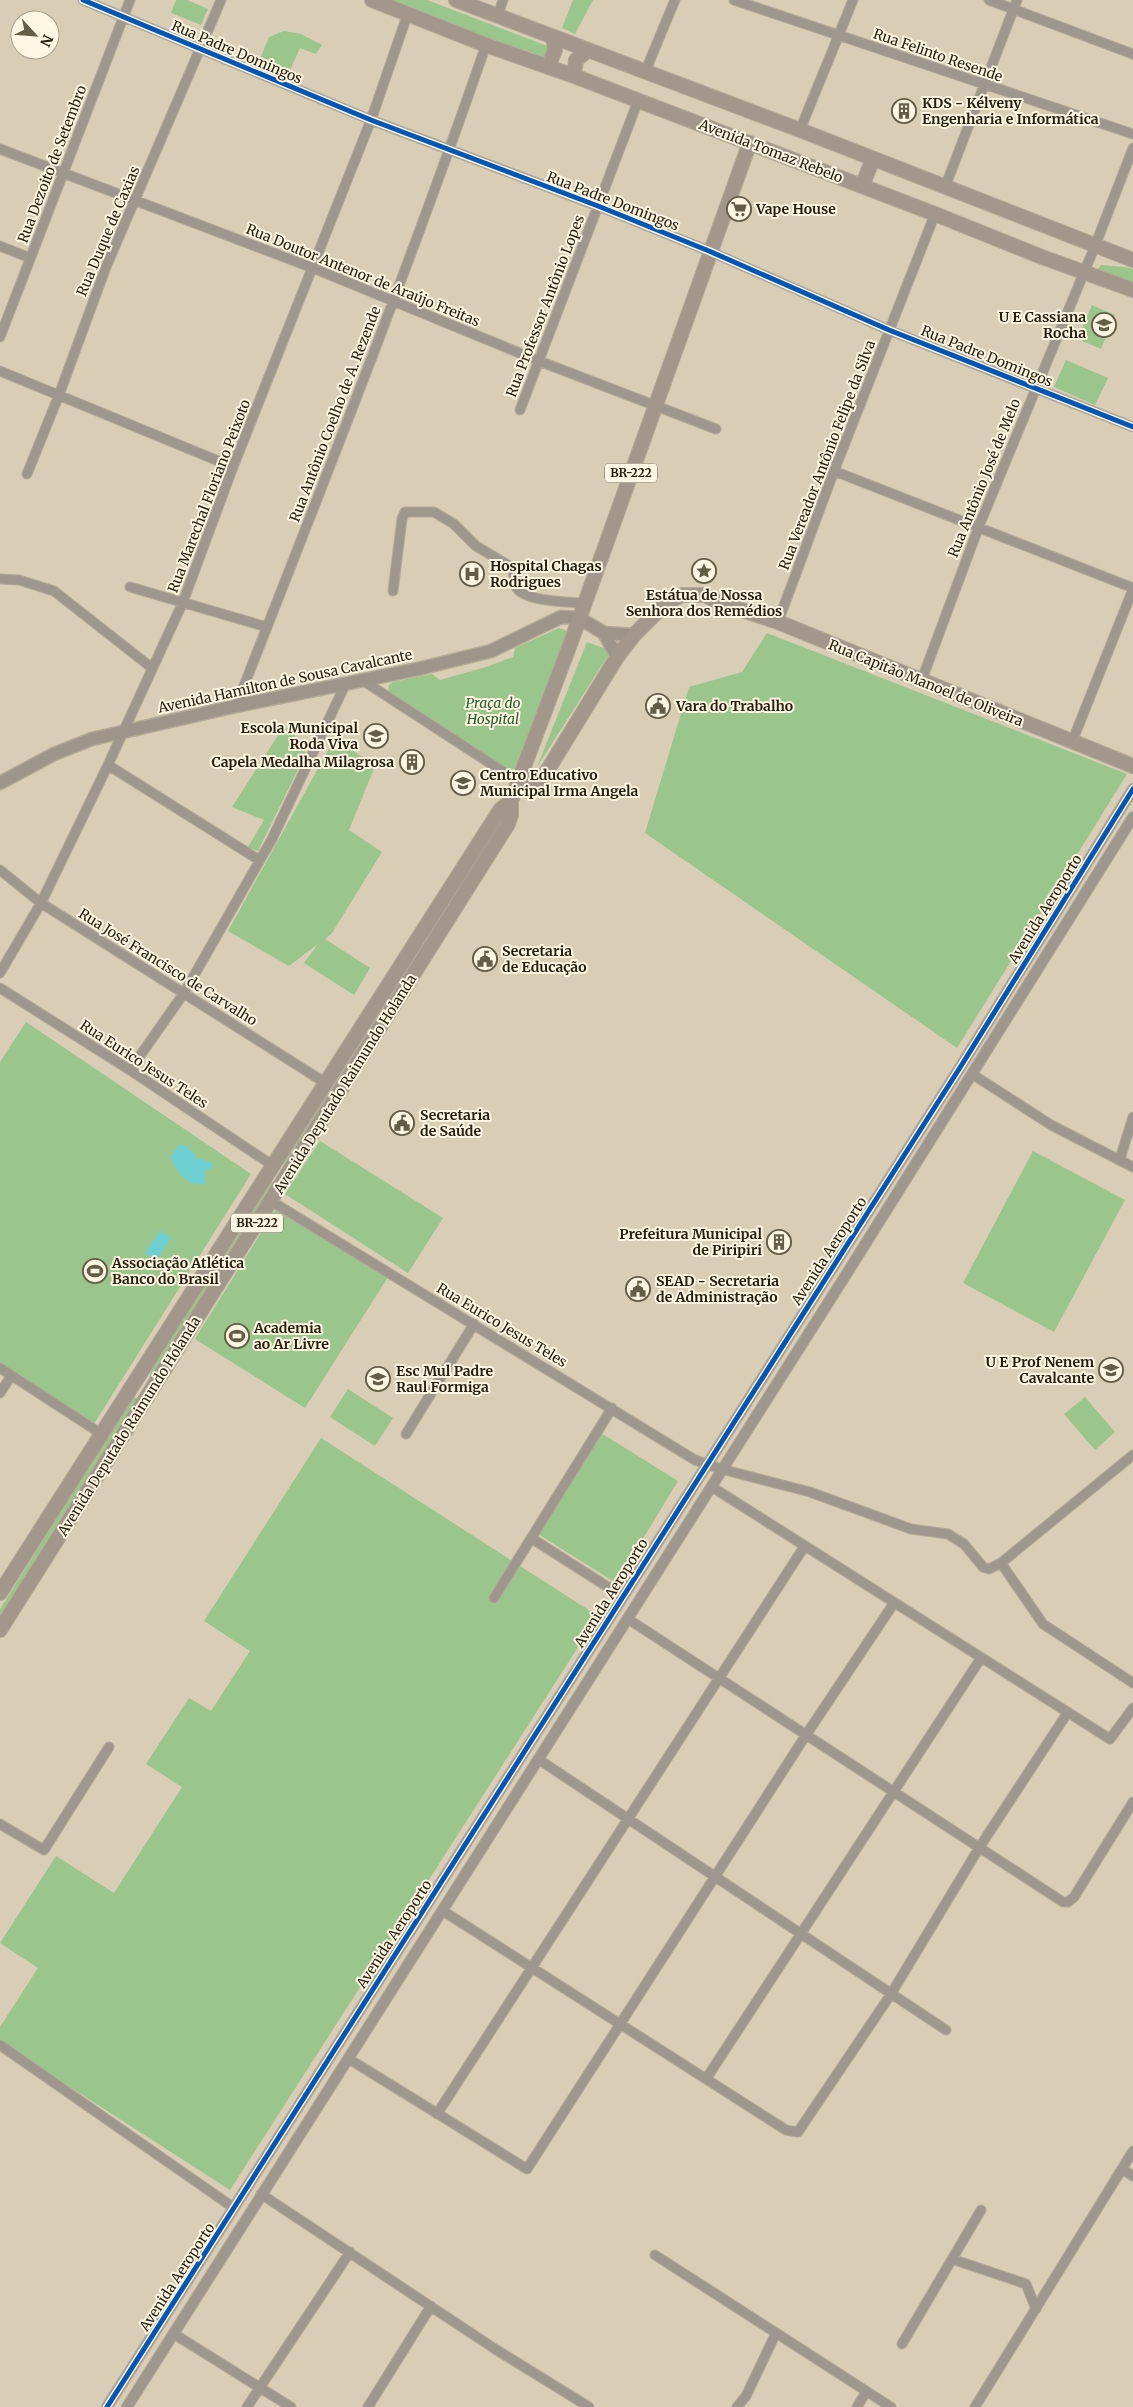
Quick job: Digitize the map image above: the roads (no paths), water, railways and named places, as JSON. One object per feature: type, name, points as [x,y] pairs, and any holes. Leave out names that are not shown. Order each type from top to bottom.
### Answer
[{"type":"main road","name":"Avenida Tomaz Rebelo","points":[[372,0],[486,45],[548,66],[935,214],[1042,257],[1133,290]]},
{"type":"main road","points":[[456,0],[800,130],[1133,260]]},
{"type":"main road","points":[[548,66],[555,50],[553,37]]},
{"type":"main road","points":[[574,76],[576,60],[587,51]]},
{"type":"main road","name":"BR-222","points":[[507,809],[579,618],[709,251],[749,144]]},
{"type":"main road","points":[[862,186],[873,159]]},
{"type":"main road","name":"Rua Capitão Manoel de Oliveira","points":[[634,635],[666,603],[718,602],[778,622],[921,682],[1133,766]]},
{"type":"main road","name":"Avenida Hamilton de Sousa Cavalcante","points":[[0,783],[54,754],[92,739],[123,730],[418,669],[491,651],[561,617],[579,618]]},
{"type":"main road","points":[[579,618],[604,634],[618,657]]},
{"type":"main road","points":[[604,634],[634,635]]},
{"type":"main road","points":[[518,782],[536,782],[544,776],[618,657],[634,635]]},
{"type":"main road","name":"Avenida Deputado Raimundo Holanda","points":[[0,1593],[324,1082],[507,809]]},
{"type":"main road","name":"Avenida Deputado Raimundo Holanda","points":[[0,1630],[496,845],[507,809]]},
{"type":"main road","points":[[135,1379],[150,1391]]},
{"type":"street","name":"Rua Padre Domingos","points":[[83,0],[371,120],[598,206],[709,251],[889,330],[1133,427]]},
{"type":"street","name":"Rua Dezoito de Setembro","points":[[0,337],[130,0]]},
{"type":"street","name":"Rua Duque de Caxias","points":[[27,474],[59,395],[106,267],[221,0]]},
{"type":"street","points":[[498,15],[503,0]]},
{"type":"street","points":[[645,72],[675,0]]},
{"type":"street","name":"Rua Felinto Resende","points":[[734,0],[984,86],[1133,134]]},
{"type":"street","points":[[800,130],[852,0]]},
{"type":"street","points":[[989,0],[1015,5],[1133,54]]},
{"type":"street","points":[[945,187],[1015,5]]},
{"type":"street","name":"Rua Marechal Floriano Peixoto","points":[[0,973],[41,903],[108,765],[183,602],[233,467],[371,120],[408,13]]},
{"type":"street","name":"Rua Antônio Coelho de A. Rezende","points":[[236,706],[327,474],[449,151],[486,45]]},
{"type":"street","name":"Rua Professor Antônio Lopes","points":[[520,410],[638,101]]},
{"type":"street","name":"Rua Antônio José de Melo","points":[[921,682],[979,526],[1035,387],[1085,272],[1133,148]]},
{"type":"street","name":"Rua Doutor Antenor de Araújo Freitas","points":[[0,149],[135,202],[313,268],[654,407],[716,429]]},
{"type":"street","name":"Rua Vereador Antônio Felipe da Silva","points":[[778,622],[834,471],[935,214]]},
{"type":"street","points":[[0,246],[30,258]]},
{"type":"street","points":[[0,371],[233,467]]},
{"type":"street","points":[[834,471],[979,526],[1133,588],[1072,742]]},
{"type":"street","points":[[393,591],[402,518],[405,512],[434,512],[454,524],[476,546],[513,568],[516,587],[521,592],[543,600],[584,604]]},
{"type":"street","points":[[0,580],[19,580],[54,591],[152,668]]},
{"type":"street","points":[[130,587],[267,627]]},
{"type":"street","points":[[362,680],[518,782]]},
{"type":"street","points":[[130,1070],[184,993],[272,839],[346,683]]},
{"type":"street","points":[[108,765],[259,860]]},
{"type":"street","name":"Avenida Aeroporto","points":[[107,2407],[706,1464],[962,1066],[1133,790]]},
{"type":"street","name":"Avenida Aeroporto","points":[[127,2407],[712,1487],[721,1469],[972,1074],[1133,816]]},
{"type":"street","name":"Rua José Francisco de Carvalho","points":[[0,870],[41,903],[324,1082]]},
{"type":"street","name":"Rua Eurico Jesus Teles","points":[[0,988],[130,1070],[272,1165]]},
{"type":"street","points":[[972,1074],[1051,1125],[1133,1167]]},
{"type":"street","points":[[1120,1160],[1133,1117]]},
{"type":"street","name":"Rua Eurico Jesus Teles","points":[[271,1201],[706,1464],[810,1492],[910,1529],[948,1534],[964,1544],[981,1565],[988,1569],[1001,1563]]},
{"type":"street","points":[[406,1434],[474,1324]]},
{"type":"street","points":[[0,1368],[100,1434]]},
{"type":"street","points":[[0,1393],[11,1376]]},
{"type":"street","points":[[494,1598],[612,1408]]},
{"type":"street","points":[[1133,1455],[1001,1563],[1043,1624],[1133,1683]]},
{"type":"street","points":[[712,1487],[1110,1739],[1133,1708]]},
{"type":"street","points":[[531,1538],[622,1596]]},
{"type":"street","points":[[437,2114],[533,1969],[804,1547]]},
{"type":"street","points":[[349,2059],[527,2169],[806,1735],[894,1603]]},
{"type":"street","points":[[628,1619],[1058,1900],[1068,1902],[1074,1897],[1133,1802]]},
{"type":"street","points":[[706,2079],[981,1658]]},
{"type":"street","points":[[443,1911],[786,2130],[798,2132],[891,1994],[980,1848],[1068,1712]]},
{"type":"street","points":[[0,1824],[44,1850],[109,1747]]},
{"type":"street","points":[[538,1759],[946,2030]]},
{"type":"street","points":[[0,2045],[234,2208]]},
{"type":"street","points":[[975,2407],[1133,2151]]},
{"type":"street","points":[[1122,2169],[1133,2176]]},
{"type":"street","points":[[261,2194],[495,2349],[589,2407]]},
{"type":"street","points":[[902,2344],[981,2210]]},
{"type":"street","points":[[247,2407],[350,2252]]},
{"type":"street","points":[[655,2255],[891,2407]]},
{"type":"street","points":[[952,2259],[1026,2284],[1036,2309]]},
{"type":"street","points":[[368,2407],[431,2306]]},
{"type":"street","points":[[737,2407],[746,2396],[776,2333]]},
{"type":"street","points":[[174,2334],[291,2407]]},
{"type":"street","points":[[857,2407],[866,2392]]},
{"type":"water","points":[[179,1145],[187,1146],[197,1158],[213,1163],[213,1167],[205,1171],[205,1183],[199,1184],[189,1181],[176,1168],[170,1158]]},
{"type":"water","points":[[160,1231],[171,1238],[156,1260],[145,1253]]},
{"type":"place","name":"KDS - Kélveny Engenharia e Informática","points":[[904,111]]},
{"type":"place","name":"Vape House","points":[[739,209]]},
{"type":"place","name":"U E Cassiana Rocha","points":[[1104,325]]},
{"type":"place","name":"Estátua de Nossa Senhora dos Remédios","points":[[704,571]]},
{"type":"place","name":"Hospital Chagas Rodrigues","points":[[472,574]]},
{"type":"place","name":"Vara do Trabalho","points":[[658,706]]},
{"type":"place","name":"Escola Municipal Roda Viva","points":[[376,736]]},
{"type":"place","name":"Capela Medalha Milagrosa","points":[[412,762]]},
{"type":"place","name":"Centro Educativo Municipal Irma Angela","points":[[463,783]]},
{"type":"place","name":"Secretaria de Educação","points":[[485,959]]},
{"type":"place","name":"Secretaria de Saúde","points":[[402,1123]]},
{"type":"place","name":"Prefeitura Municipal de Piripiri","points":[[779,1242]]},
{"type":"place","name":"Associação Atlética Banco do Brasil","points":[[95,1271]]},
{"type":"place","name":"SEAD - Secretaria de Administração","points":[[638,1289]]},
{"type":"place","name":"Academia ao Ar Livre","points":[[237,1336]]},
{"type":"place","name":"U E Prof Nenem Cavalcante","points":[[1111,1370]]},
{"type":"place","name":"Esc Mul Padre Raul Formiga","points":[[378,1379]]},
{"type":"park label","name":"Praça do Hospital","points":[[493,712]]}]
